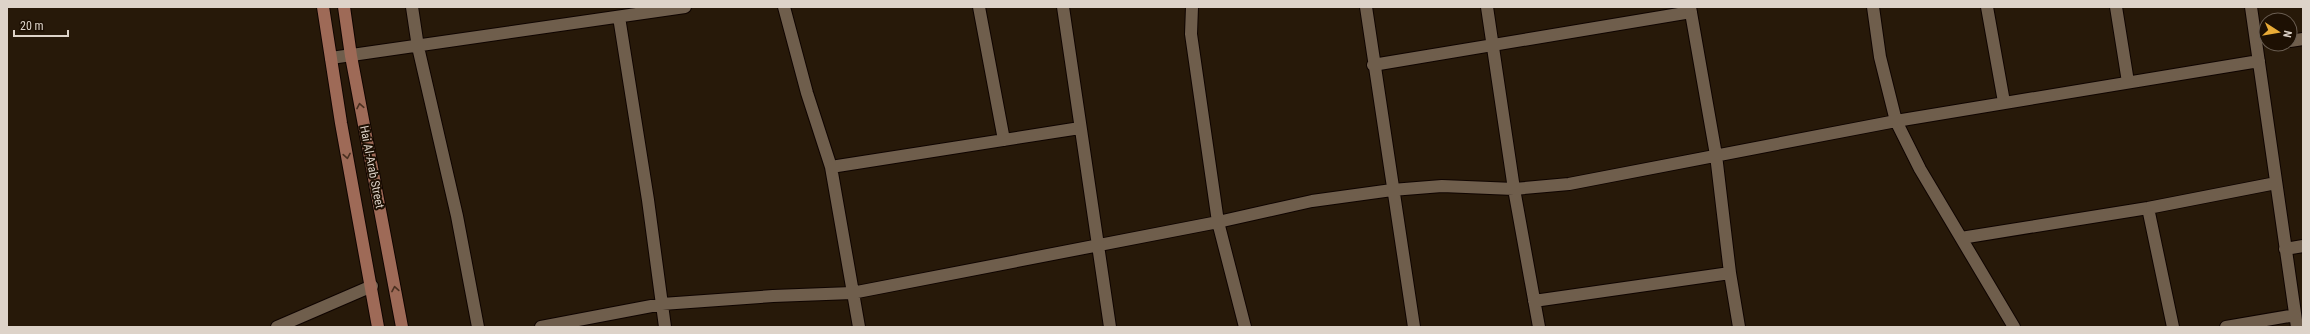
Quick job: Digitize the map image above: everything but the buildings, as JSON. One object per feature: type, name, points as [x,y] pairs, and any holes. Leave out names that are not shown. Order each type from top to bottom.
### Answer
[{"type":"main road","name":"Hai Al-Arab Street","points":[[324,7],[352,188],[372,286],[378,327]]},
{"type":"main road","name":"Hai Al-Arab Street","points":[[344,7],[351,56],[402,327]]},
{"type":"street","points":[[412,7],[418,47],[457,216],[478,327]]},
{"type":"street","points":[[331,58],[418,47],[685,7]]},
{"type":"street","points":[[784,7],[807,93],[831,167],[859,327]]},
{"type":"street","points":[[979,7],[1004,140]]},
{"type":"street","points":[[1062,7],[1099,245],[1110,327]]},
{"type":"street","points":[[1192,7],[1191,34],[1218,222],[1245,327]]},
{"type":"street","points":[[1366,7],[1373,64],[1414,327]]},
{"type":"street","points":[[1487,7],[1514,189],[1539,327]]},
{"type":"street","points":[[1873,7],[1880,57],[1896,121],[1920,169],[2014,327]]},
{"type":"street","points":[[1987,7],[2004,102]]},
{"type":"street","points":[[2116,7],[2128,82]]},
{"type":"street","points":[[2251,7],[2258,33]]},
{"type":"street","points":[[1373,64],[1493,45],[1691,10],[1716,155],[1730,273],[1739,327]]},
{"type":"street","points":[[619,17],[648,200],[665,327]]},
{"type":"street","points":[[2226,327],[2296,321],[2259,61],[2260,52]]},
{"type":"street","points":[[541,327],[662,304],[773,296],[852,293],[1218,222],[1312,201],[1392,190],[1442,186],[1514,189],[1569,184],[1896,121],[2259,61]]},
{"type":"street","points":[[831,167],[1080,128]]},
{"type":"street","points":[[1961,238],[2148,208],[2276,183]]},
{"type":"street","points":[[2148,208],[2173,327]]},
{"type":"street","points":[[2285,249],[2303,246]]},
{"type":"street","points":[[1534,300],[1730,273]]},
{"type":"street","points":[[277,327],[372,286]]}]
